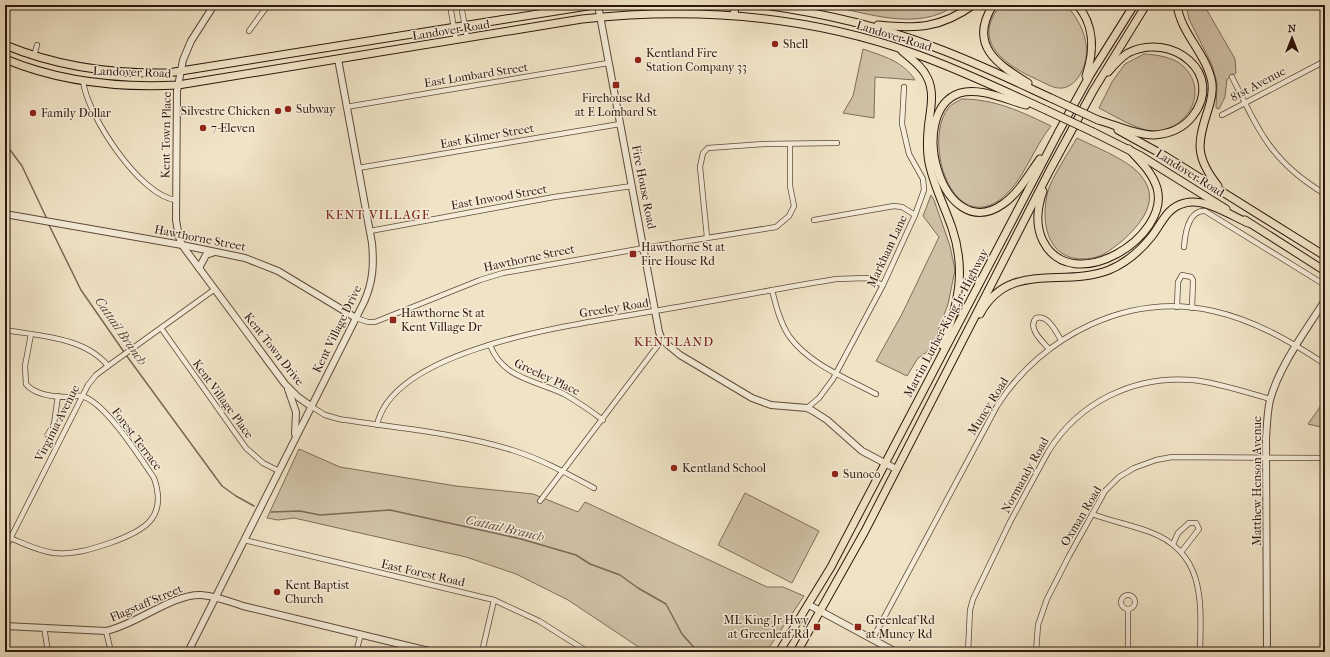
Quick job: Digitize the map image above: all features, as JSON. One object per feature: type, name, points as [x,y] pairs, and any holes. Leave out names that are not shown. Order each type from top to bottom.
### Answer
[{"type":"main road","name":"Landover Road","points":[[5,45],[34,56],[66,65],[100,70],[146,73],[180,72],[594,5]]},
{"type":"main road","points":[[734,15],[735,5]]},
{"type":"main road","name":"Landover Road","points":[[764,5],[816,13],[856,22],[946,51],[1053,99],[1146,144],[1325,256]]},
{"type":"main road","points":[[856,22],[904,28],[926,26],[947,20],[973,5]]},
{"type":"main road","points":[[993,5],[986,19],[984,29],[986,44],[991,56],[1003,68],[1053,99]]},
{"type":"main road","points":[[1077,5],[1088,23],[1092,45],[1090,63],[1081,91]]},
{"type":"main road","name":"Martin Luther King Jr. Highway","points":[[779,652],[809,605],[1081,91],[1134,5]]},
{"type":"main road","name":"Martin Luther King Jr. Highway","points":[[797,652],[865,531],[1050,170],[1093,91],[1146,5]]},
{"type":"main road","points":[[1177,5],[1185,30],[1206,64],[1211,78],[1212,96],[1200,136],[1199,150],[1205,168],[1222,191]]},
{"type":"main road","name":"Landover Road","points":[[5,59],[46,73],[83,81],[138,86],[178,84],[600,17],[681,13],[734,15],[789,22],[824,28],[899,48],[948,66],[1046,110],[1128,149],[1325,271]]},
{"type":"main road","points":[[1093,91],[1124,56],[1134,50],[1151,47],[1169,49],[1185,56],[1196,68],[1202,80],[1202,96],[1197,109],[1188,122],[1170,132],[1154,135],[1144,134],[1098,120]]},
{"type":"main road","points":[[899,48],[922,70],[929,82],[932,96],[927,144],[930,168],[957,243],[960,263],[961,278],[957,301],[951,325],[933,373]]},
{"type":"main road","points":[[1046,110],[978,92],[962,93],[949,100],[938,117],[934,142],[937,168],[945,189],[954,200],[966,208],[979,211],[996,208],[1007,201],[1023,183],[1058,133]]},
{"type":"main road","points":[[1050,170],[1038,209],[1039,229],[1043,241],[1053,254],[1063,260],[1080,265],[1096,263],[1118,253],[1132,243],[1149,224],[1158,208],[1158,191],[1151,175],[1128,149]]},
{"type":"main road","points":[[953,358],[983,308],[1002,289],[1029,278],[1083,277],[1113,268],[1140,250],[1152,236],[1165,216],[1178,205],[1190,202],[1201,203],[1248,222]]},
{"type":"street","name":"Kent Town Place","points":[[176,200],[178,84],[180,72],[183,60],[191,42],[214,5]]},
{"type":"street","points":[[249,31],[268,5]]},
{"type":"street","points":[[450,5],[456,40]]},
{"type":"street","points":[[461,5],[466,38]]},
{"type":"street","name":"Fire House Road","points":[[598,5],[662,340]]},
{"type":"street","points":[[34,56],[37,45]]},
{"type":"street","name":"Kent Village Drive","points":[[188,652],[312,407],[356,318],[372,280],[374,258],[370,231],[338,59]]},
{"type":"street","name":"81st Avenue","points":[[1222,115],[1325,61]]},
{"type":"street","name":"East Lombard Street","points":[[346,107],[608,63]]},
{"type":"street","points":[[1232,77],[1266,143],[1279,159],[1295,174],[1325,194]]},
{"type":"street","points":[[83,81],[85,92],[99,126],[121,155],[142,180],[157,193],[163,197],[176,200]]},
{"type":"street","name":"Markham Lane","points":[[807,408],[826,391],[837,373],[883,285],[915,214],[924,190],[923,179],[909,154],[902,124],[904,87]]},
{"type":"street","name":"East Kilmer Street","points":[[358,168],[620,124]]},
{"type":"street","points":[[707,237],[700,167],[702,153],[708,148],[717,146],[837,143]]},
{"type":"street","name":"Hawthorne Street","points":[[5,214],[216,251],[262,264],[356,318],[368,322],[375,322],[490,276],[707,237],[776,227],[790,216],[794,206],[790,186],[790,144]]},
{"type":"street","name":"East Inwood Street","points":[[370,231],[554,197],[632,186]]},
{"type":"street","name":"Kent Town Drive","points":[[176,200],[177,228],[182,245],[285,384],[298,397],[312,407],[325,415],[339,418],[492,444],[531,457],[594,488]]},
{"type":"street","points":[[814,220],[894,206],[902,207],[915,214]]},
{"type":"street","name":"Landover Road","points":[[1184,247],[1186,229],[1194,214],[1198,211],[1205,210],[1325,285]]},
{"type":"street","points":[[200,268],[206,256],[216,251]]},
{"type":"street","points":[[1177,307],[1179,279],[1182,275],[1187,275],[1192,277],[1193,280],[1192,308]]},
{"type":"street","name":"Greeley Road","points":[[377,425],[385,408],[406,383],[433,368],[490,345],[536,331],[772,290],[861,277],[873,279],[883,285]]},
{"type":"street","name":"Virginia Avenue","points":[[5,550],[81,396],[96,374],[132,350],[215,289]]},
{"type":"street","points":[[772,290],[779,315],[789,335],[809,355],[837,373],[876,394]]},
{"type":"street","name":"Matthew Henson Avenue","points":[[1267,652],[1267,422],[1270,399],[1281,372],[1325,300]]},
{"type":"street","name":"Muncy Road","points":[[872,640],[990,417],[1016,380],[1049,349],[1061,340],[1091,324],[1120,314],[1150,308],[1192,308],[1215,311],[1243,320],[1297,345],[1325,364]]},
{"type":"street","points":[[1049,349],[1033,328],[1033,323],[1036,318],[1041,317],[1046,319],[1061,340]]},
{"type":"street","name":"Kent Village Place","points":[[161,328],[246,448],[263,463],[279,471]]},
{"type":"street","points":[[5,330],[70,342],[96,353],[108,366]]},
{"type":"street","points":[[31,334],[25,366],[26,384],[33,390],[58,396],[81,396]]},
{"type":"street","points":[[540,501],[603,420],[662,340],[680,355],[752,398],[781,407],[807,408],[827,420],[858,448],[872,458],[896,468]]},
{"type":"street","name":"Greeley Place","points":[[490,345],[497,360],[508,371],[564,394],[603,420]]},
{"type":"street","name":"Normandy Road","points":[[968,652],[970,610],[981,580],[1048,452],[1060,433],[1084,411],[1115,393],[1157,380],[1204,382],[1270,399]]},
{"type":"street","points":[[285,384],[296,412],[297,429],[293,443]]},
{"type":"street","points":[[47,436],[54,424],[58,396]]},
{"type":"street","name":"Forest Terrace","points":[[10,538],[39,550],[54,553],[81,552],[94,549],[136,533],[144,528],[154,516],[158,503],[154,478],[114,422],[98,406],[81,396]]},
{"type":"street","name":"Oxman Road","points":[[1036,652],[1036,633],[1043,609],[1099,500],[1113,483],[1124,473],[1148,462],[1172,457],[1325,458]]},
{"type":"street","points":[[1092,514],[1151,532],[1173,544],[1182,552],[1191,564],[1198,584],[1201,620],[1200,652]]},
{"type":"street","points":[[1173,544],[1178,533],[1189,523],[1196,523],[1198,526],[1197,533],[1182,552]]},
{"type":"street","name":"East Forest Road","points":[[244,540],[494,600],[539,621],[588,652]]},
{"type":"street","name":"Flagstaff Street","points":[[5,626],[106,631],[121,627],[186,597],[201,596],[215,597],[243,606],[433,652]]},
{"type":"street","points":[[482,652],[494,600]]},
{"type":"street","points":[[809,605],[896,652]]},
{"type":"street","points":[[1128,609],[1128,652]]},
{"type":"street","points":[[44,627],[48,652]]},
{"type":"street","points":[[106,631],[111,652]]},
{"type":"street","points":[[356,652],[361,634]]},
{"type":"shaded area","points":[[826,5],[956,5],[939,14],[926,18],[897,19]]},
{"type":"shaded area","points":[[1001,5],[1066,5],[1073,13],[1083,31],[1085,40],[1086,60],[1075,81],[1064,88],[1053,87],[1013,67],[1003,59],[995,50],[990,41],[989,30],[992,18]]},
{"type":"shaded area","points":[[1186,5],[1204,5],[1235,59],[1236,73],[1227,79],[1225,97],[1219,109],[1216,108],[1217,83],[1212,65],[1189,19]]},
{"type":"shaded area","points":[[863,49],[899,64],[905,68],[915,80],[875,77],[874,118],[843,113],[853,96]]},
{"type":"shaded area","points":[[1144,54],[1166,57],[1176,61],[1184,67],[1191,77],[1195,88],[1194,99],[1184,118],[1175,125],[1164,130],[1152,131],[1139,128],[1099,108],[1112,82],[1125,64]]},
{"type":"shaded area","points":[[962,99],[986,101],[1008,107],[1051,126],[1022,174],[1009,192],[1001,199],[983,207],[968,205],[955,195],[946,179],[940,160],[939,140],[941,122],[949,107]]},
{"type":"shaded area","points":[[1077,138],[1130,165],[1142,177],[1147,186],[1149,195],[1149,204],[1146,212],[1129,235],[1112,248],[1093,258],[1078,259],[1066,256],[1057,249],[1051,240],[1045,217],[1050,186]]},
{"type":"shaded area","points":[[931,195],[950,246],[955,270],[948,304],[935,340],[927,352],[918,358],[907,376],[876,361],[902,314],[939,237],[923,216]]},
{"type":"shaded area","points":[[1325,400],[1325,428],[1308,424]]},
{"type":"shaded area","points":[[299,449],[340,467],[456,486],[533,494],[578,512],[585,502],[767,587],[783,587],[804,596],[766,652],[646,652],[568,600],[516,574],[466,557],[294,518],[278,520],[267,518]]},
{"type":"shaded area","points":[[745,493],[819,531],[792,583],[718,545]]},
{"type":"waterway","name":"Cattail Branch","points":[[5,143],[22,166],[47,219]]},
{"type":"waterway","name":"Cattail Branch","points":[[49,225],[81,290],[124,352]]},
{"type":"waterway","name":"Cattail Branch","points":[[126,355],[222,486],[254,506]]},
{"type":"waterway","name":"Cattail Branch","points":[[271,512],[300,511],[320,515],[390,510],[521,539],[576,555],[590,564],[620,575],[638,588],[666,604],[682,634],[698,652]]},
{"type":"place","name":"Shell","points":[[775,44]]},
{"type":"place","name":"Kentland Fire Station Company 33","points":[[638,60]]},
{"type":"place","name":"Firehouse Rd at E Lombard St","points":[[616,85]]},
{"type":"place","name":"Subway","points":[[288,109]]},
{"type":"place","name":"Silvestre Chicken","points":[[278,111]]},
{"type":"place","name":"Family Dollar","points":[[33,113]]},
{"type":"place","name":"7-Eleven","points":[[203,128]]},
{"type":"place","name":"Hawthorne St at Fire House Rd","points":[[633,254]]},
{"type":"place","name":"Hawthorne St at Kent Village Dr","points":[[393,320]]},
{"type":"place","name":"Kentland School","points":[[674,468]]},
{"type":"place","name":"Sunoco","points":[[835,474]]},
{"type":"place","name":"Kent Baptist Church","points":[[277,592]]},
{"type":"place","name":"ML King Jr Hwy at Greenleaf Rd","points":[[817,627]]},
{"type":"place","name":"Greenleaf Rd at Muncy Rd","points":[[858,627]]},
{"type":"district","name":"KENT VILLAGE","points":[[378,214]]},
{"type":"district","name":"KENTLAND","points":[[674,341]]}]
